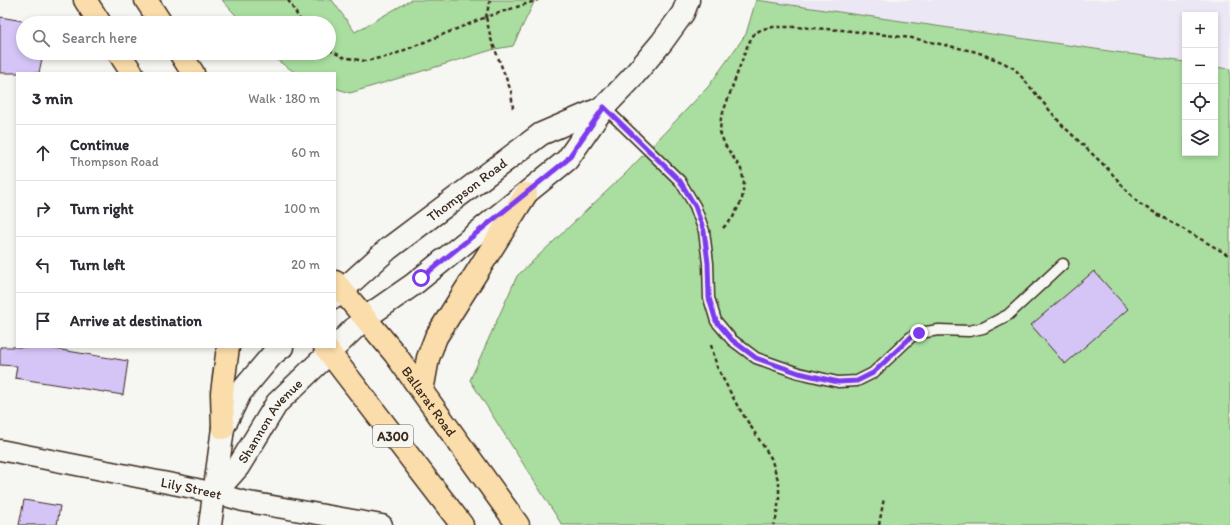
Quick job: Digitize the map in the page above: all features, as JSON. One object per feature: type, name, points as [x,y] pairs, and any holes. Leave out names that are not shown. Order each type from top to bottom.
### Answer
[{"type":"highway","points":[[85,0],[95,16]]},
{"type":"highway","points":[[146,0],[156,16]]},
{"type":"highway","points":[[124,60],[131,72]]},
{"type":"highway","points":[[185,60],[192,72]]},
{"type":"highway","points":[[422,391],[428,358],[436,337],[526,194]]},
{"type":"highway","name":"Ballarat Road","points":[[337,290],[366,318],[395,354],[518,525]]},
{"type":"highway","points":[[223,428],[222,393],[228,348]]},
{"type":"highway","name":"A300","points":[[327,350],[462,525]]},
{"type":"main road","name":"Thompson Road","points":[[366,318],[414,284],[567,160],[604,107],[630,80],[662,42],[683,13],[688,0]]},
{"type":"main road","name":"Thompson Road","points":[[337,290],[388,249],[541,134],[604,107]]},
{"type":"main road","name":"Shannon Avenue","points":[[336,343],[366,318]]},
{"type":"main road","name":"Shannon Avenue","points":[[210,525],[223,428],[240,393],[272,355],[281,348]]},
{"type":"main road","name":"Shannon Avenue","points":[[215,493],[238,467],[277,403],[327,350]]},
{"type":"street","name":"Lily Street","points":[[0,450],[215,493],[243,501],[382,525]]},
{"type":"lane","points":[[604,107],[680,181],[695,206],[704,231],[708,263],[709,298],[716,321],[732,340],[756,358],[799,373],[838,382],[857,381],[873,373],[911,337],[919,333],[939,330],[969,331],[983,328],[1008,315],[1063,264]]},
{"type":"path","points":[[288,0],[298,16]]},
{"type":"path","points":[[490,0],[486,17],[491,39],[511,91],[513,108]]},
{"type":"path","points":[[336,54],[343,57],[365,61],[390,56],[486,17],[538,0]]},
{"type":"path","points":[[706,243],[732,219],[742,200],[744,182],[741,169],[725,145],[720,132],[721,118],[748,44],[754,34],[762,29],[773,26],[796,26],[912,38],[977,52],[1002,62],[1015,69],[1062,125],[1107,168],[1138,203],[1230,256]]},
{"type":"path","points":[[709,339],[717,367],[738,405],[771,458],[779,483],[778,506],[776,519],[773,525]]},
{"type":"path","points":[[878,525],[884,498]]},
{"type":"shaded area","points":[[757,0],[1230,0],[1230,69],[1218,67],[1218,12],[1182,12],[1182,62]]},
{"type":"green space","points":[[222,0],[332,0],[355,32],[411,0],[535,0],[513,46],[495,49],[350,93],[336,88],[336,72],[295,72],[277,60],[336,60],[336,16],[237,16]]},
{"type":"green space","points":[[756,0],[1182,62],[1182,156],[1218,156],[1218,67],[1230,69],[1230,525],[562,525],[470,380],[517,276],[625,174],[708,87],[746,34]]},
{"type":"building","points":[[0,17],[16,20],[16,60],[42,60],[39,72],[0,73]]},
{"type":"building","points":[[1094,271],[1128,309],[1065,364],[1031,325]]},
{"type":"building","points":[[0,347],[49,348],[128,361],[123,395],[15,378],[17,366],[0,365]]},
{"type":"building","points":[[24,500],[60,506],[57,525],[19,525]]},
{"type":"route","points":[[421,278],[567,160],[604,107],[680,181],[695,206],[704,231],[708,263],[709,298],[716,321],[732,340],[756,358],[799,373],[838,382],[857,381],[873,373],[911,337],[919,333]]}]
